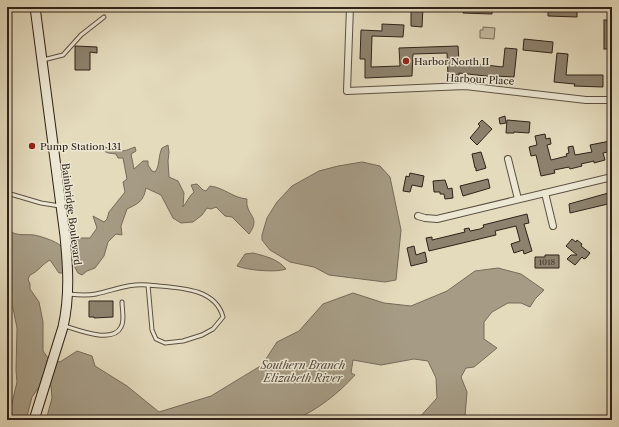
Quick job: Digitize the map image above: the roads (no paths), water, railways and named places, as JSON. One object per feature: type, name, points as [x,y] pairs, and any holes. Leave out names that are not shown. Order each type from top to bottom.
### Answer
[{"type":"main road","name":"Bainbridge Boulevard","points":[[34,420],[64,326],[67,312],[69,283],[65,236],[35,7]]},
{"type":"street","name":"Harbour Place","points":[[350,7],[347,91],[465,86],[586,100],[612,100]]},
{"type":"street","points":[[508,159],[518,199]]},
{"type":"street","points":[[418,216],[437,219],[612,177]]},
{"type":"street","points":[[544,193],[553,226]]},
{"type":"lane","points":[[42,61],[63,55],[81,35],[104,17]]},
{"type":"lane","points":[[7,194],[41,203],[60,206]]},
{"type":"lane","points":[[68,294],[95,294],[133,284],[148,285],[195,290],[213,299],[222,311],[224,317],[213,329],[202,336],[183,341],[165,343],[160,341],[156,339],[152,330],[148,285]]},
{"type":"lane","points":[[64,326],[90,334],[101,335],[116,333],[121,328],[123,322],[122,302]]},
{"type":"water","name":"Southern Branch Elizabeth River","points":[[113,145],[117,146],[118,149],[123,151],[135,147],[136,151],[131,154],[134,169],[143,161],[148,161],[148,165],[152,171],[155,172],[158,167],[162,148],[168,145],[169,177],[178,181],[184,193],[183,207],[194,192],[191,185],[197,184],[206,191],[210,186],[237,197],[247,199],[248,209],[254,219],[253,228],[249,234],[232,217],[225,216],[216,207],[211,209],[207,208],[202,215],[193,222],[181,223],[173,218],[161,195],[146,188],[140,202],[127,209],[121,226],[122,235],[116,234],[108,242],[104,256],[95,268],[82,275],[78,273],[73,264],[69,273],[59,273],[50,260],[30,275],[28,279],[30,289],[39,302],[43,322],[43,351],[48,358],[60,362],[77,351],[92,356],[95,366],[127,386],[159,412],[211,396],[262,365],[277,342],[299,331],[323,304],[353,293],[384,303],[411,306],[447,291],[475,271],[498,268],[521,274],[544,290],[535,299],[530,307],[521,303],[508,303],[492,312],[484,322],[484,339],[497,348],[474,367],[466,368],[461,377],[467,392],[465,416],[461,420],[417,420],[437,398],[436,378],[428,361],[414,359],[381,365],[353,360],[351,373],[355,375],[335,395],[320,406],[295,420],[46,420],[52,398],[51,386],[42,383],[32,397],[26,420],[8,420],[17,382],[17,328],[13,308],[7,308],[7,297],[11,296],[12,291],[7,261],[7,224],[11,232],[40,236],[61,246],[81,238],[90,238],[97,228],[93,216],[104,222],[107,219],[109,212],[125,192],[123,182],[127,179],[123,158],[118,158],[116,154],[107,153],[103,149],[105,147],[110,149]]},
{"type":"water","points":[[362,162],[380,166],[390,177],[401,230],[396,280],[385,282],[329,275],[314,267],[290,262],[270,250],[262,240],[267,218],[277,202],[292,186],[319,171]]},
{"type":"water","points":[[253,253],[275,260],[286,269],[275,271],[247,269],[237,266],[245,254]]},
{"type":"railway","points":[[7,298],[7,348]]},
{"type":"place","name":"Harbor North II","points":[[406,61]]},
{"type":"place","name":"Pump Station 131","points":[[32,146]]}]
